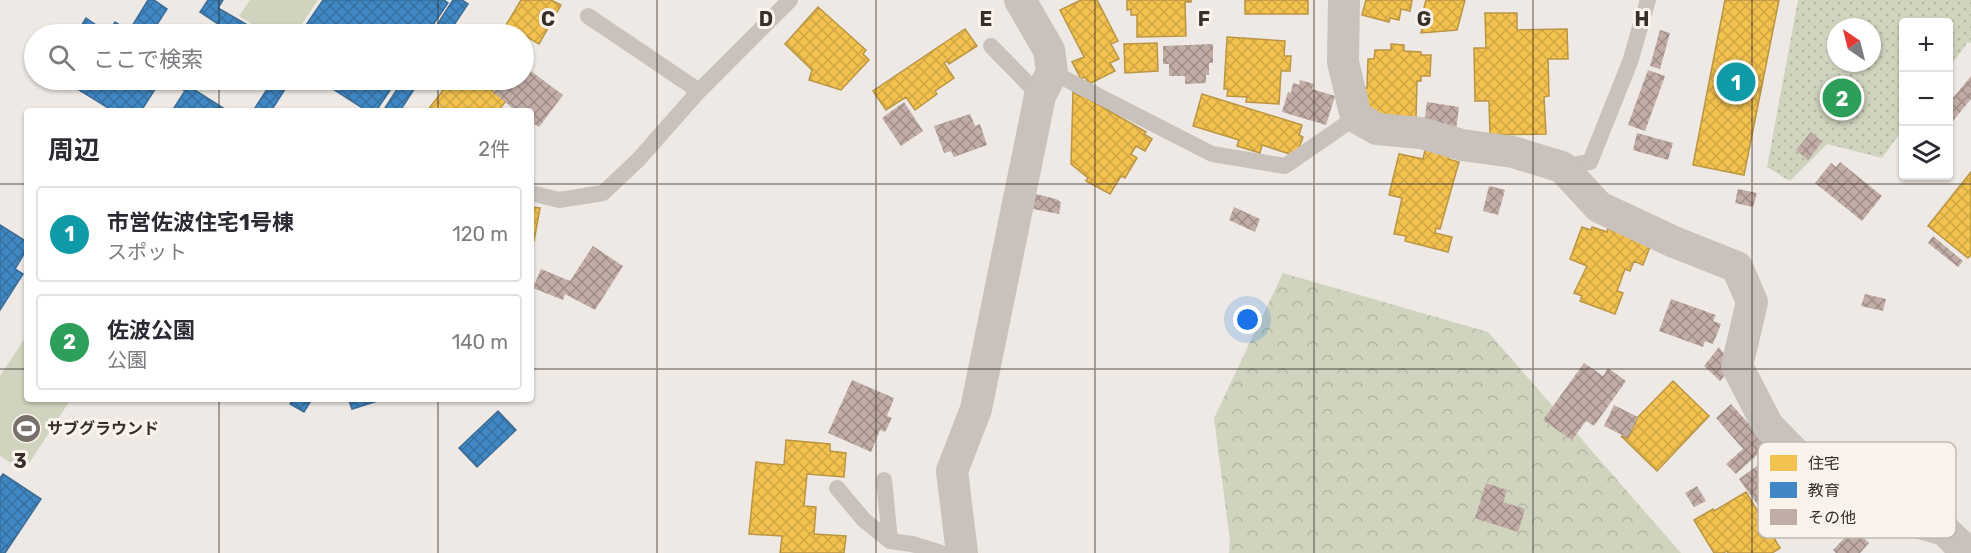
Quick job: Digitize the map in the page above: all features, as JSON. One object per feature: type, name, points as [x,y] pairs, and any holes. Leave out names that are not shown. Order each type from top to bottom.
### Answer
[{"type":"street","points":[[962,553],[952,471],[976,410],[1046,84],[1049,50],[1020,0]]},
{"type":"street","points":[[1344,0],[1343,62],[1356,117],[1377,129],[1421,133],[1462,145],[1513,152],[1562,167],[1599,207],[1674,242],[1737,267],[1752,302],[1737,366],[1768,426],[1784,442]]},
{"type":"street","points":[[1952,538],[1968,553]]},
{"type":"lane","points":[[534,194],[559,200],[603,193],[638,160],[699,91],[790,0]]},
{"type":"lane","points":[[1562,167],[1590,162],[1630,62],[1648,0]]},
{"type":"lane","points":[[588,16],[699,91]]},
{"type":"lane","points":[[991,46],[1046,84],[1212,154],[1285,166],[1356,117]]},
{"type":"lane","points":[[884,480],[890,541]]},
{"type":"lane","points":[[837,488],[864,520],[890,541],[912,544],[941,553]]},
{"type":"green space","points":[[250,0],[318,0],[302,24],[252,24],[239,16]]},
{"type":"green space","points":[[1798,0],[1971,0],[1971,43],[1968,42],[1953,63],[1953,18],[1899,18],[1899,135],[1882,158],[1827,144],[1790,181],[1767,167]]},
{"type":"green space","points":[[1283,273],[1488,332],[1681,553],[1229,553],[1230,541],[1214,418]]},
{"type":"green space","name":"サブグラウンド","points":[[24,340],[24,402],[69,402],[24,471],[0,456],[0,376]]},
{"type":"building: 住宅","points":[[521,0],[551,0],[561,5],[539,44],[534,41],[534,24],[507,24]]},
{"type":"building: 住宅","points":[[1081,0],[1097,0],[1118,41],[1111,44],[1119,59],[1110,63],[1115,71],[1089,84],[1085,77],[1081,79],[1072,62],[1084,57],[1060,10]]},
{"type":"building: 住宅","points":[[1127,0],[1191,0],[1191,2],[1185,2],[1186,36],[1137,37],[1137,15],[1131,15],[1131,9],[1127,10]]},
{"type":"building: 住宅","points":[[1245,0],[1308,0],[1308,14],[1245,14]]},
{"type":"building: 住宅","points":[[1366,0],[1412,0],[1410,11],[1401,9],[1399,20],[1390,18],[1389,22],[1362,15]]},
{"type":"building: 住宅","points":[[1426,0],[1465,0],[1457,30],[1421,33],[1424,21],[1421,20]]},
{"type":"building: 住宅","points":[[1725,0],[1779,0],[1744,175],[1693,165]]},
{"type":"building: 住宅","points":[[818,7],[866,50],[863,54],[869,60],[841,90],[809,80],[812,70],[785,44]]},
{"type":"building: 住宅","points":[[1485,13],[1517,13],[1517,30],[1567,29],[1568,59],[1548,59],[1549,96],[1544,97],[1546,134],[1490,135],[1489,101],[1475,101],[1474,48],[1486,48]]},
{"type":"building: 住宅","points":[[965,29],[977,46],[949,64],[947,61],[944,63],[954,78],[935,91],[937,94],[915,110],[906,97],[886,110],[873,91]]},
{"type":"building: 住宅","points":[[1227,37],[1285,41],[1284,56],[1291,56],[1290,71],[1281,71],[1279,104],[1246,102],[1247,97],[1227,96],[1228,89],[1224,89]]},
{"type":"building: 住宅","points":[[1157,43],[1158,71],[1125,73],[1124,44]]},
{"type":"building: 住宅","points":[[1391,44],[1404,45],[1404,51],[1431,55],[1430,76],[1421,76],[1421,81],[1417,81],[1416,118],[1361,116],[1362,87],[1367,88],[1368,59],[1374,59],[1375,50],[1391,50]]},
{"type":"building: 住宅","points":[[443,90],[491,90],[506,101],[500,108],[429,108]]},
{"type":"building: 住宅","points":[[1073,92],[1146,132],[1144,134],[1152,139],[1145,151],[1136,146],[1131,154],[1137,158],[1125,178],[1121,176],[1110,194],[1086,181],[1088,178],[1071,164]]},
{"type":"building: 住宅","points":[[1202,94],[1302,125],[1299,135],[1303,137],[1296,156],[1262,145],[1260,153],[1237,146],[1239,140],[1193,126]]},
{"type":"building: 住宅","points":[[1425,150],[1449,156],[1448,159],[1459,162],[1440,229],[1436,228],[1435,233],[1452,237],[1448,252],[1405,241],[1406,236],[1394,234],[1402,198],[1389,195],[1399,154],[1423,159]]},
{"type":"building: 住宅","points":[[1971,172],[1971,255],[1968,258],[1928,226]]},
{"type":"building: 住宅","points":[[534,207],[540,208],[534,241]]},
{"type":"building: 住宅","points":[[1582,227],[1591,230],[1592,227],[1607,232],[1608,228],[1651,244],[1643,265],[1634,261],[1630,271],[1625,269],[1617,291],[1623,293],[1615,314],[1580,301],[1582,296],[1574,293],[1587,266],[1570,259]]},
{"type":"building: 住宅","points":[[1673,381],[1709,416],[1657,471],[1621,436],[1628,438],[1638,417]]},
{"type":"building: 住宅","points":[[786,440],[830,444],[830,451],[846,453],[844,477],[807,474],[804,506],[816,507],[814,534],[846,536],[844,553],[780,553],[782,536],[749,534],[756,462],[784,465]]},
{"type":"building: 住宅","points":[[1746,492],[1758,512],[1758,538],[1774,538],[1780,548],[1772,553],[1728,553],[1727,551],[1714,553],[1694,520],[1713,509],[1714,511]]},
{"type":"building: 教育","points":[[148,0],[154,0],[167,9],[157,24],[133,24]]},
{"type":"building: 教育","points":[[208,0],[223,0],[218,8],[246,24],[218,24],[200,12]]},
{"type":"building: 教育","points":[[323,0],[444,0],[448,3],[434,24],[307,24]]},
{"type":"building: 教育","points":[[453,0],[462,0],[468,4],[455,24],[437,24]]},
{"type":"building: 教育","points":[[86,18],[95,24],[82,24]]},
{"type":"building: 教育","points":[[79,90],[155,90],[143,108],[108,108]]},
{"type":"building: 教育","points":[[185,90],[195,90],[223,108],[174,108]]},
{"type":"building: 教育","points":[[267,90],[285,90],[273,108],[255,108]]},
{"type":"building: 教育","points":[[334,90],[390,90],[378,108],[362,108]]},
{"type":"building: 教育","points":[[397,90],[414,90],[402,108],[385,108]]},
{"type":"building: 教育","points":[[0,225],[24,240],[24,254],[15,269],[23,274],[0,310]]},
{"type":"building: 教育","points":[[291,402],[310,402],[304,412],[290,404]]},
{"type":"building: 教育","points":[[349,402],[374,402],[352,409]]},
{"type":"building: 教育","points":[[498,411],[516,430],[477,467],[459,448]]},
{"type":"building: 教育","points":[[3,474],[41,499],[5,553],[0,553],[0,478]]},
{"type":"building: その他","points":[[1660,30],[1670,33],[1660,69],[1650,66]]},
{"type":"building: その他","points":[[1213,44],[1213,63],[1209,63],[1206,83],[1185,84],[1185,76],[1169,76],[1169,64],[1163,64],[1163,46]]},
{"type":"building: その他","points":[[1648,70],[1665,76],[1645,131],[1628,125]]},
{"type":"building: その他","points":[[534,73],[563,95],[539,127],[534,124],[534,108],[512,108],[493,92],[495,90],[534,90]]},
{"type":"building: その他","points":[[1971,76],[1971,99],[1953,121],[1953,98]]},
{"type":"building: その他","points":[[1300,80],[1314,84],[1312,89],[1335,96],[1326,125],[1282,112],[1293,83],[1299,85]]},
{"type":"building: その他","points":[[904,102],[923,131],[901,146],[882,118]]},
{"type":"building: その他","points":[[1427,102],[1459,107],[1456,130],[1424,125]]},
{"type":"building: その他","points":[[970,114],[975,126],[980,124],[987,145],[954,157],[951,151],[944,153],[934,126]]},
{"type":"building: その他","points":[[1811,132],[1822,142],[1808,160],[1796,150]]},
{"type":"building: その他","points":[[1637,133],[1673,143],[1668,160],[1633,150]]},
{"type":"building: その他","points":[[1840,162],[1882,196],[1862,221],[1815,183],[1831,163],[1836,167]]},
{"type":"building: その他","points":[[1489,186],[1505,190],[1498,215],[1483,211]]},
{"type":"building: その他","points":[[1738,189],[1757,193],[1753,207],[1735,203]]},
{"type":"building: その他","points":[[1036,194],[1061,202],[1059,214],[1033,209]]},
{"type":"building: その他","points":[[1234,207],[1260,219],[1255,232],[1229,220]]},
{"type":"building: その他","points":[[1933,236],[1963,261],[1958,267],[1928,243]]},
{"type":"building: その他","points":[[593,246],[623,266],[595,310],[565,294],[563,300],[534,288],[541,269],[570,281]]},
{"type":"building: その他","points":[[1865,294],[1886,299],[1883,311],[1861,306]]},
{"type":"building: その他","points":[[1671,299],[1716,315],[1713,321],[1721,324],[1713,344],[1705,341],[1703,347],[1659,331]]},
{"type":"building: その他","points":[[1719,347],[1733,366],[1720,381],[1704,366]]},
{"type":"building: その他","points":[[1584,363],[1603,376],[1608,368],[1626,381],[1594,426],[1586,421],[1572,440],[1543,420]]},
{"type":"building: その他","points":[[852,380],[894,398],[887,416],[892,418],[885,432],[880,430],[871,452],[828,433]]},
{"type":"building: その他","points":[[1731,404],[1765,442],[1758,442],[1758,454],[1736,474],[1726,464],[1743,449],[1716,418]]},
{"type":"building: その他","points":[[1614,405],[1638,417],[1628,438],[1604,426]]},
{"type":"building: その他","points":[[1758,465],[1758,505],[1739,479]]},
{"type":"building: その他","points":[[1486,483],[1507,490],[1503,502],[1525,509],[1518,532],[1475,518]]},
{"type":"building: その他","points":[[1697,486],[1706,501],[1694,507],[1685,493]]},
{"type":"building: その他","points":[[1844,538],[1864,538],[1869,543],[1860,553],[1836,553],[1833,550]]},
{"type":"place","name":"市営佐波住宅1号棟","points":[[1736,82]]},
{"type":"place","name":"佐波公園","points":[[1842,98]]},
{"type":"place","name":"サブグラウンド","points":[[26,428]]}]
